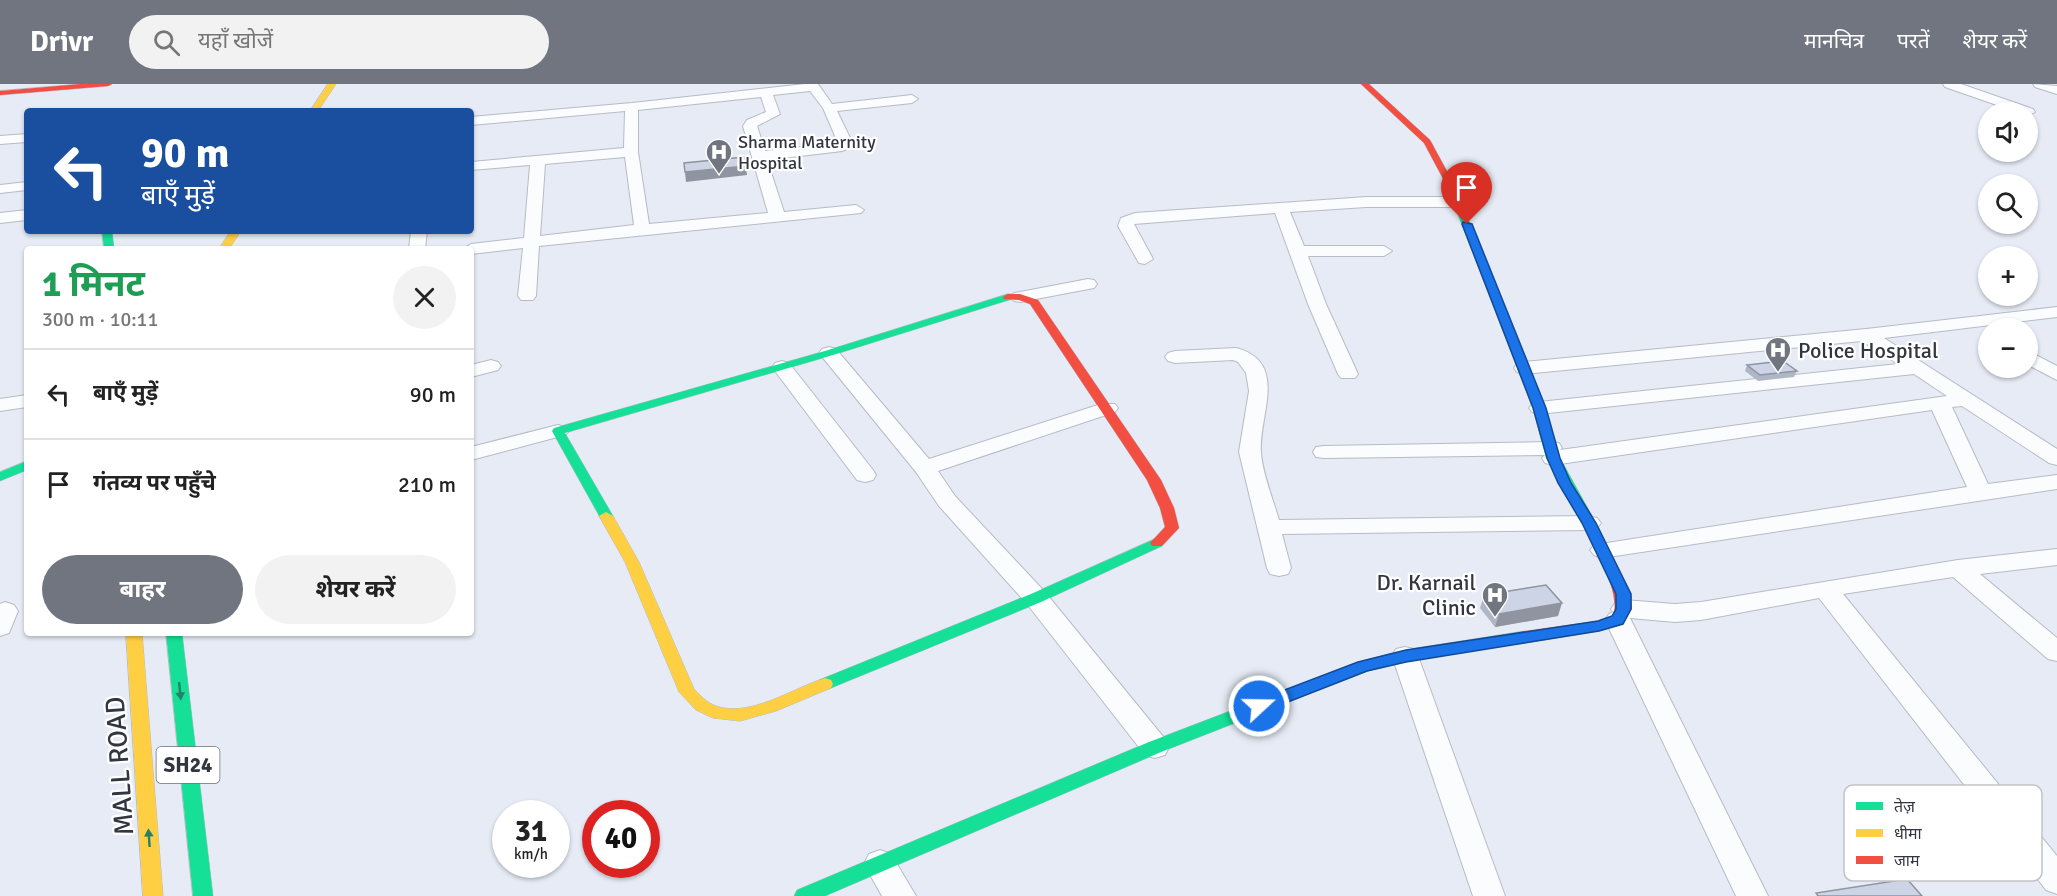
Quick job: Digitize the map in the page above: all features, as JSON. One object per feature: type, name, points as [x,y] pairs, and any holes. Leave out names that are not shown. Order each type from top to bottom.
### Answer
[{"type":"street","points":[[316,108],[332,84]]},
{"type":"street","points":[[1365,84],[1426,142],[1440,161],[1459,202],[1483,269],[1524,368],[1552,453],[1565,483],[1589,523],[1623,594],[1621,614],[1752,896]]},
{"type":"street","points":[[1949,84],[1998,102]]},
{"type":"street","points":[[2039,84],[2057,90]]},
{"type":"street","points":[[0,93],[105,85],[107,102]]},
{"type":"street","points":[[474,121],[632,107],[812,86],[829,108],[845,142],[844,145],[829,149],[760,156]]},
{"type":"street","points":[[766,92],[772,114],[750,126],[777,216]]},
{"type":"street","points":[[829,108],[912,99]]},
{"type":"street","points":[[632,107],[631,152],[642,229]]},
{"type":"street","points":[[0,140],[24,138]]},
{"type":"street","points":[[474,166],[631,152]]},
{"type":"street","points":[[527,296],[538,160]]},
{"type":"street","points":[[0,189],[24,186]]},
{"type":"street","points":[[1145,259],[1126,226],[1127,221],[1135,218],[1350,203],[1459,202]]},
{"type":"street","points":[[1281,208],[1317,304],[1348,374]]},
{"type":"street","points":[[474,249],[642,229],[856,210]]},
{"type":"street","points":[[0,218],[24,215]]},
{"type":"street","points":[[1298,251],[1384,251]]},
{"type":"street","points":[[474,453],[782,367],[998,299],[1088,284]]},
{"type":"street","points":[[558,431],[632,562],[687,692],[697,703],[715,714],[741,716],[769,707],[1036,598],[1162,540],[1172,528],[1170,511],[1166,502],[1108,408],[1034,302],[1020,297]]},
{"type":"street","points":[[1524,368],[1866,335],[2055,313]]},
{"type":"street","points":[[1969,323],[1978,328]]},
{"type":"street","points":[[1866,335],[2057,458]]},
{"type":"street","points":[[829,353],[925,468],[947,501],[1036,598],[1155,747]]},
{"type":"street","points":[[1175,357],[1236,354],[1245,358],[1256,372],[1259,391],[1250,452],[1279,568]]},
{"type":"street","points":[[2038,363],[2057,374]]},
{"type":"street","points":[[474,370],[491,366]]},
{"type":"street","points":[[782,367],[865,475]]},
{"type":"street","points":[[1539,408],[1919,368]]},
{"type":"street","points":[[1324,452],[1552,453],[1966,399]]},
{"type":"street","points":[[0,405],[24,401]]},
{"type":"street","points":[[1940,404],[1980,492]]},
{"type":"street","points":[[925,468],[1108,408]]},
{"type":"street","points":[[0,477],[24,466]]},
{"type":"street","points":[[1602,550],[2057,482]]},
{"type":"street","points":[[1269,527],[1589,523]]},
{"type":"street","points":[[804,896],[1155,747],[1364,666],[1406,656],[1599,626],[1621,614],[1701,611],[1958,568],[2057,558]]},
{"type":"street","points":[[1958,568],[2057,651]]},
{"type":"street","points":[[1825,589],[1981,785]]},
{"type":"street","name":"MALL ROAD","points":[[134,636],[153,896]]},
{"type":"street","name":"SH24","points":[[174,636],[203,896]]},
{"type":"street","points":[[1406,656],[1489,896]]},
{"type":"street","points":[[2042,861],[2057,880]]},
{"type":"street","points":[[880,864],[900,896]]},
{"type":"building","points":[[744,157],[746,166],[685,172],[684,163]]},
{"type":"building","points":[[1783,361],[1797,371],[1760,375],[1747,365]]},
{"type":"building","points":[[1546,585],[1562,603],[1499,614],[1484,595]]},
{"type":"building","points":[[1894,881],[1909,881],[1922,896],[1818,896],[1816,893]]},
{"type":"traffic: fast","points":[[1451,186],[1539,408],[1553,458],[1589,523]]},
{"type":"traffic: fast","points":[[107,234],[109,246]]},
{"type":"traffic: fast","points":[[606,516],[558,431],[829,353],[1008,297]]},
{"type":"traffic: fast","points":[[0,477],[24,466]]},
{"type":"traffic: fast","points":[[825,684],[1036,598],[1157,543]]},
{"type":"traffic: fast","points":[[174,636],[203,896]]},
{"type":"traffic: fast","points":[[804,896],[1155,747],[1364,666],[1405,656],[1519,638]]},
{"type":"traffic: slow","points":[[316,108],[332,84]]},
{"type":"traffic: slow","points":[[226,246],[234,234]]},
{"type":"traffic: slow","points":[[606,516],[632,562],[687,692],[702,706],[726,715],[755,712],[825,684]]},
{"type":"traffic: slow","points":[[134,636],[153,896]]},
{"type":"traffic: jam","points":[[0,93],[108,84]]},
{"type":"traffic: jam","points":[[1365,84],[1427,142],[1451,186]]},
{"type":"traffic: jam","points":[[1008,297],[1020,297],[1034,302],[1154,480],[1167,508],[1172,528],[1157,543]]},
{"type":"traffic: jam","points":[[1519,638],[1599,626],[1618,620],[1624,609],[1623,594],[1589,523]]},
{"type":"place","name":"Sharma Maternity Hospital","points":[[719,175]]},
{"type":"place","name":"Police Hospital","points":[[1778,373]]},
{"type":"place","name":"Dr. Karnail Clinic","points":[[1495,618]]},
{"type":"route","points":[[1259,706],[1364,666],[1406,656],[1599,626],[1618,620],[1624,609],[1623,594],[1589,523],[1553,458],[1539,408],[1467,224]]}]
